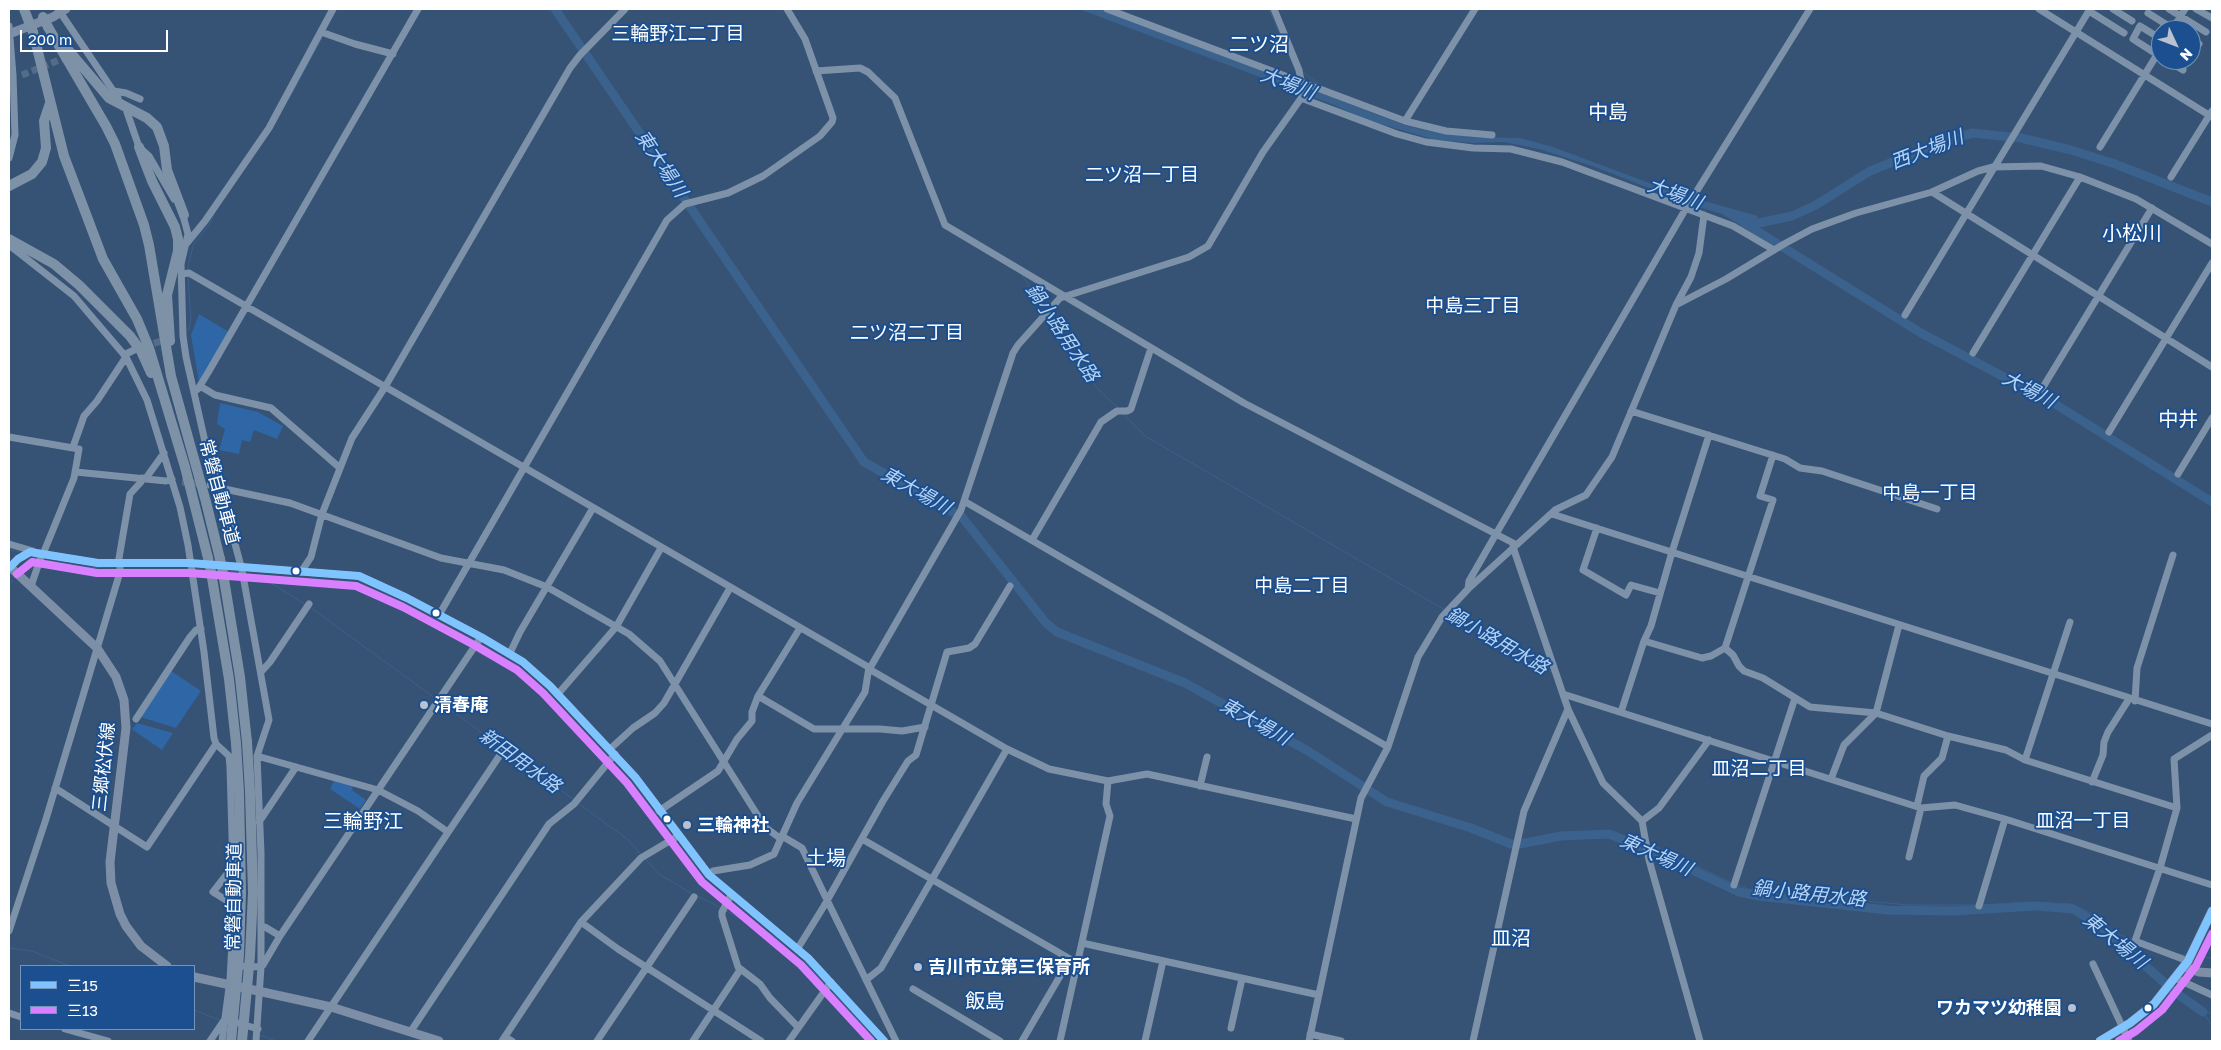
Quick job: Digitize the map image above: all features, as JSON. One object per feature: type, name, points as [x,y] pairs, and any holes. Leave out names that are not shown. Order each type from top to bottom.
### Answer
[{"type":"highway","name":"常磐自動車道","points":[[24,9],[31,27],[64,156],[109,271],[144,334],[171,420],[211,572],[250,792],[252,893],[250,956],[242,1041]]},
{"type":"highway","name":"常磐自動車道","points":[[41,13],[109,132],[144,225],[150,245],[168,361],[223,573],[240,677],[242,743],[239,955],[231,1041]]},
{"type":"highway","points":[[49,28],[109,98],[147,118],[157,127],[164,146],[167,170],[184,215]]},
{"type":"highway","points":[[9,186],[32,174],[42,162],[46,148],[44,121],[50,103]]},
{"type":"highway","points":[[139,147],[152,181],[177,233],[178,250],[167,295],[169,335],[176,374],[198,450],[196,465]]},
{"type":"highway","points":[[9,239],[28,248],[61,269],[123,327],[145,359],[171,420]]},
{"type":"main road","points":[[9,31],[61,10]]},
{"type":"main road","name":"三郷松伏線","points":[[9,566],[96,648],[116,677],[124,700],[126,716],[124,749],[110,862],[111,883],[120,914],[141,946],[166,965]]},
{"type":"main road","points":[[2100,1041],[2148,1010],[2186,964],[2212,911]]},
{"type":"main road","points":[[2186,964],[2199,972],[2212,973]]},
{"type":"main road","points":[[195,976],[331,1006],[439,1041]]},
{"type":"street","points":[[187,243],[206,221],[269,128],[323,33],[333,9]]},
{"type":"street","points":[[194,391],[200,386],[246,308],[418,9]]},
{"type":"street","points":[[301,572],[311,557],[322,514],[352,438],[385,387],[570,68],[624,9]]},
{"type":"street","points":[[439,614],[667,220],[689,204],[728,193],[751,183],[824,132],[833,118],[805,39],[787,9]]},
{"type":"street","points":[[1107,9],[1405,121],[1446,131],[1492,134]]},
{"type":"street","points":[[708,875],[713,871],[750,865],[774,854],[797,803],[865,692],[869,668],[959,514],[1013,354],[1055,302],[1065,296],[1189,257],[1208,246],[1264,152],[1301,98],[1305,84],[1274,9]]},
{"type":"street","points":[[1405,121],[1475,9]]},
{"type":"street","points":[[1468,589],[1469,581],[1686,208],[1810,9]]},
{"type":"street","points":[[2039,9],[2211,115],[2171,177]]},
{"type":"street","points":[[2113,9],[2132,21]]},
{"type":"street","points":[[2169,9],[2206,32]]},
{"type":"street","points":[[2179,20],[2185,9]]},
{"type":"street","points":[[2196,9],[2212,18]]},
{"type":"street","points":[[61,10],[81,50],[116,95],[126,93],[140,99]]},
{"type":"street","points":[[1904,314],[2090,10],[2124,33]]},
{"type":"street","points":[[2148,13],[2158,20]]},
{"type":"street","points":[[2151,33],[2140,26],[2133,39],[2151,48]]},
{"type":"street","points":[[9,31],[14,76],[11,100],[9,158]]},
{"type":"street","points":[[323,33],[393,54]]},
{"type":"street","points":[[2100,147],[2151,65]]},
{"type":"street","points":[[816,71],[860,68],[868,72],[895,98],[945,225],[1244,403],[1496,534],[1514,546],[1568,709],[1603,783],[1642,821],[1648,853],[1700,1041]]},
{"type":"street","points":[[14,76],[22,75]]},
{"type":"street","points":[[1301,98],[1397,134],[1426,142],[1473,148],[1511,149],[1534,154],[1733,226],[1774,250]]},
{"type":"street","points":[[127,112],[139,147],[154,162],[184,215],[187,243],[182,264],[183,336],[215,486],[242,571],[262,672],[268,720],[257,758],[261,912],[261,967],[257,1035],[224,1021]]},
{"type":"street","points":[[1676,305],[1726,279],[1812,229],[1932,192],[1978,171],[1993,167],[2041,166],[2080,177],[2116,190],[2152,208],[2212,244]]},
{"type":"street","points":[[1973,353],[2080,177]]},
{"type":"street","points":[[1932,192],[2212,367]]},
{"type":"street","points":[[2040,392],[2152,208]]},
{"type":"street","points":[[1341,1041],[1310,1038],[1356,819],[1363,794],[1388,747],[1418,657],[1442,617],[1468,589],[1552,514],[1586,495],[1612,458],[1676,305],[1691,277],[1700,254],[1704,215]]},
{"type":"street","points":[[9,245],[74,296],[125,356],[147,400],[172,482],[191,567],[216,744],[147,847],[56,788]]},
{"type":"street","points":[[2110,432],[2212,263]]},
{"type":"street","points":[[182,274],[189,273],[246,308],[1007,749],[1049,770],[1108,781],[1147,774],[1257,796],[1356,819]]},
{"type":"street","points":[[174,337],[183,336]]},
{"type":"street","points":[[1032,540],[1101,422],[1117,411],[1127,411],[1130,409],[1151,348]]},
{"type":"street","points":[[73,447],[84,416],[97,401],[125,356],[134,350]]},
{"type":"street","points":[[200,386],[215,395],[270,408],[340,468]]},
{"type":"street","points":[[1631,411],[1773,456],[1800,468],[1822,471],[1937,508]]},
{"type":"street","points":[[2178,474],[2212,418]]},
{"type":"street","points":[[1621,712],[1644,640],[1651,626],[1709,435]]},
{"type":"street","points":[[9,437],[79,448],[76,472],[64,507],[40,553],[31,586]]},
{"type":"street","points":[[9,931],[56,788],[119,566],[130,494],[142,482],[164,453]]},
{"type":"street","points":[[1644,640],[1702,658],[1711,656],[1725,648],[1773,500],[1760,496],[1773,456]]},
{"type":"street","points":[[76,472],[182,482]]},
{"type":"street","points":[[215,486],[290,503],[440,558],[504,570],[547,587],[629,634],[660,661],[765,827],[802,848],[896,1041]]},
{"type":"street","points":[[964,501],[1388,747]]},
{"type":"street","points":[[510,653],[593,508]]},
{"type":"street","points":[[1552,514],[2212,724]]},
{"type":"street","points":[[1596,528],[1583,570],[1626,595],[1631,585],[1660,592]]},
{"type":"street","points":[[9,544],[78,561],[119,566],[191,567],[358,576],[385,587],[481,636],[510,653],[534,671],[558,694],[635,777],[708,875],[731,896],[798,948],[828,985],[884,1041]]},
{"type":"street","points":[[558,694],[616,627],[661,548]]},
{"type":"street","points":[[9,566],[26,553],[40,553]]},
{"type":"street","points":[[2092,782],[2103,755],[2104,742],[2108,732],[2132,700],[2137,668],[2173,555]]},
{"type":"street","points":[[798,948],[908,761],[916,755],[947,652],[970,648],[975,644],[1010,586]]},
{"type":"street","points":[[411,1031],[549,824],[576,802],[612,751],[633,728],[655,713],[664,703],[730,588]]},
{"type":"street","points":[[262,672],[307,606]]},
{"type":"street","points":[[2025,760],[2070,622]]},
{"type":"street","points":[[1831,779],[1844,745],[1876,713],[1899,625]]},
{"type":"street","points":[[659,811],[718,771],[737,739],[752,721],[752,712],[758,696],[800,628]]},
{"type":"street","points":[[136,719],[190,637],[196,630],[201,629]]},
{"type":"street","points":[[261,967],[481,636]]},
{"type":"street","points":[[1725,648],[1734,655],[1739,666],[1744,671],[1763,678],[1810,707],[1876,713],[1948,736],[2006,750],[2025,760],[2177,808]]},
{"type":"street","points":[[1562,694],[1919,807],[1955,805],[2212,885]]},
{"type":"street","points":[[758,696],[814,729],[902,731],[925,727]]},
{"type":"street","points":[[1734,885],[1795,698]]},
{"type":"street","points":[[1473,1041],[1524,811],[1568,709]]},
{"type":"street","points":[[2186,964],[2135,941],[2160,868],[2177,808],[2174,759],[2212,735]]},
{"type":"street","points":[[1909,857],[1924,776],[1942,758],[1948,736]]},
{"type":"street","points":[[1642,821],[1659,808],[1709,740]]},
{"type":"street","points":[[216,744],[225,751],[230,761],[234,866],[230,985],[222,1041]]},
{"type":"street","points":[[866,980],[881,968],[1007,749]]},
{"type":"street","points":[[308,1041],[502,752]]},
{"type":"street","points":[[1200,786],[1207,757]]},
{"type":"street","points":[[230,761],[257,758],[378,790],[418,811],[448,832]]},
{"type":"street","points":[[260,822],[296,767]]},
{"type":"street","points":[[1060,1041],[1110,816],[1106,804],[1108,781]]},
{"type":"street","points":[[1980,906],[2005,819]]},
{"type":"street","points":[[233,825],[260,822]]},
{"type":"street","points":[[512,1041],[503,1039],[581,922],[643,856],[678,836]]},
{"type":"street","points":[[862,838],[931,880],[1077,963]]},
{"type":"street","points":[[234,866],[213,892],[234,908],[261,912]]},
{"type":"street","points":[[731,896],[723,909],[740,970],[760,984],[770,998],[798,1027]]},
{"type":"street","points":[[598,1041],[694,897]]},
{"type":"street","points":[[581,922],[618,949],[761,1041]]},
{"type":"street","points":[[261,927],[265,927],[280,936]]},
{"type":"street","points":[[1082,943],[1319,995]]},
{"type":"street","points":[[1022,1041],[1070,959]]},
{"type":"street","points":[[1145,1041],[1162,961]]},
{"type":"street","points":[[2093,964],[2129,1041]]},
{"type":"street","points":[[231,965],[261,967]]},
{"type":"street","points":[[693,1041],[740,970]]},
{"type":"street","points":[[2175,978],[2212,995]]},
{"type":"street","points":[[1231,1028],[1242,979]]},
{"type":"street","points":[[789,1041],[828,985]]},
{"type":"street","points":[[913,989],[1000,1041]]},
{"type":"street","points":[[210,1041],[224,1021]]},
{"type":"street","points":[[69,1030],[108,1041]]},
{"type":"shaded area","points":[[199,314],[229,332],[199,383],[191,335]]},
{"type":"shaded area","points":[[220,403],[258,412],[283,426],[277,439],[254,430],[250,442],[242,440],[239,454],[219,450],[225,429],[217,424]]},
{"type":"shaded area","points":[[171,671],[201,691],[176,728],[140,717]]},
{"type":"shaded area","points":[[137,723],[173,733],[162,750],[132,729]]},
{"type":"shaded area","points":[[335,779],[353,786],[352,790],[366,800],[360,809],[330,789]]},
{"type":"water","points":[[1079,9],[1100,9],[1404,125],[1438,133],[1474,137],[1520,138],[1553,147],[1679,194],[1758,216],[1753,233],[1722,214],[1692,205],[1595,167],[1539,149],[1504,142],[1473,143],[1435,140],[1364,119],[1334,105]]},
{"type":"waterway","name":"東大場川","points":[[555,9],[864,462],[962,517],[1046,623],[1057,632],[1185,683],[1308,751],[1387,802],[1471,828],[1511,844],[1561,836],[1609,834],[1652,851],[1739,892],[1758,896],[1887,910],[1954,911],[2036,906],[2073,909],[2099,925],[2175,992],[2203,1012]]},
{"type":"waterway","points":[[1269,9],[1295,69]]},
{"type":"waterway","points":[[288,100],[322,38]]},
{"type":"waterway","points":[[1304,73],[1320,85]]},
{"type":"waterway","name":"西大場川","points":[[1746,223],[1749,225],[1792,216],[1816,205],[1870,171],[1972,133],[2021,138],[2071,150],[2115,164],[2212,202]]},
{"type":"waterway","points":[[187,271],[193,246],[210,223],[216,210]]},
{"type":"waterway","name":"大場川","points":[[1744,223],[1921,333],[2055,404],[2212,502]]},
{"type":"waterway","name":"鍋小路用水路","points":[[1022,275],[1046,311]]},
{"type":"waterway","points":[[188,277],[191,320],[188,331]]},
{"type":"waterway","name":"鍋小路用水路","points":[[1048,314],[1084,371],[1101,392],[1119,409]]},
{"type":"waterway","name":"鍋小路用水路","points":[[1123,414],[1145,436],[1445,610]]},
{"type":"waterway","name":"新田用水路","points":[[9,549],[19,552]]},
{"type":"waterway","name":"新田用水路","points":[[32,557],[38,558]]},
{"type":"waterway","name":"新田用水路","points":[[44,560],[81,567],[117,568]]},
{"type":"waterway","points":[[26,571],[35,564]]},
{"type":"waterway","name":"新田用水路","points":[[124,569],[190,569]]},
{"type":"waterway","name":"新田用水路","points":[[194,569],[205,569]]},
{"type":"waterway","name":"新田用水路","points":[[226,571],[239,572]]},
{"type":"waterway","name":"新田用水路","points":[[246,574],[271,583],[306,605]]},
{"type":"waterway","points":[[9,584],[13,581]]},
{"type":"waterway","name":"新田用水路","points":[[310,607],[436,699]]},
{"type":"waterway","name":"鍋小路用水路","points":[[1450,614],[1553,673]]},
{"type":"waterway","name":"新田用水路","points":[[441,703],[573,799]]},
{"type":"waterway","name":"新田用水路","points":[[578,803],[627,839],[641,854]]},
{"type":"waterway","name":"鍋小路用水路","points":[[1650,844],[1732,883]]},
{"type":"waterway","name":"新田用水路","points":[[645,859],[659,874],[694,895]]},
{"type":"waterway","name":"鍋小路用水路","points":[[1738,885],[1748,889],[1775,893],[1909,905],[1977,905]]},
{"type":"waterway","name":"新田用水路","points":[[697,896],[721,908]]},
{"type":"waterway","name":"鍋小路用水路","points":[[1981,905],[2028,902],[2071,904],[2091,913],[2117,934],[2132,939]]},
{"type":"waterway","name":"新田用水路","points":[[726,911],[776,937],[797,953],[826,985]]},
{"type":"waterway","points":[[9,948],[32,951],[67,965]]},
{"type":"waterway","name":"鍋小路用水路","points":[[2178,954],[2187,955]]},
{"type":"waterway","name":"鍋小路用水路","points":[[2196,956],[2212,958]]},
{"type":"waterway","name":"新田用水路","points":[[829,988],[877,1041]]},
{"type":"waterway","points":[[195,1010],[222,1021]]},
{"type":"waterway","points":[[2203,1012],[2212,1026]]},
{"type":"waterway","points":[[2204,1012],[2212,1013]]},
{"type":"waterway","points":[[260,1035],[276,1041]]},
{"type":"tunnel","points":[[22,75],[79,52]]},
{"type":"tunnel","points":[[144,347],[169,338]]},
{"type":"tunnel","points":[[182,482],[205,484]]},
{"type":"transit line","name":"三15","points":[[10,567],[18,559],[30,552],[98,563],[190,563],[359,576],[407,598],[481,637],[523,662],[550,686],[635,777],[709,875],[808,958],[884,1041]]},
{"type":"transit line","name":"三13","points":[[17,574],[32,562],[97,573],[190,573],[356,586],[403,607],[476,646],[517,670],[543,693],[627,783],[702,882],[801,965],[871,1041]]},
{"type":"transit line","name":"三15","points":[[2100,1041],[2130,1023],[2154,1004],[2188,961],[2212,911]]},
{"type":"transit line","name":"三13","points":[[2119,1041],[2136,1031],[2162,1010],[2196,966],[2212,934]]},
{"type":"place","name":"清春庵","points":[[424,705]]},
{"type":"place","name":"三輪神社","points":[[687,825]]},
{"type":"place","name":"吉川市立第三保育所","points":[[918,967]]},
{"type":"place","name":"ワカマツ幼稚園","points":[[2072,1008]]},
{"type":"district","name":"三輪野江二丁目","points":[[678,34]]},
{"type":"district","name":"二ツ沼","points":[[1259,45]]},
{"type":"district","name":"中島","points":[[1608,113]]},
{"type":"district","name":"二ツ沼一丁目","points":[[1142,175]]},
{"type":"district","name":"小松川","points":[[2132,234]]},
{"type":"district","name":"中島三丁目","points":[[1473,306]]},
{"type":"district","name":"二ツ沼二丁目","points":[[907,333]]},
{"type":"district","name":"中井","points":[[2178,420]]},
{"type":"district","name":"中島一丁目","points":[[1930,493]]},
{"type":"district","name":"中島二丁目","points":[[1302,586]]},
{"type":"district","name":"皿沼二丁目","points":[[1759,769]]},
{"type":"district","name":"皿沼一丁目","points":[[2083,821]]},
{"type":"district","name":"三輪野江","points":[[363,822]]},
{"type":"district","name":"土場","points":[[826,859]]},
{"type":"district","name":"皿沼","points":[[1511,939]]},
{"type":"district","name":"飯島","points":[[985,1002]]}]
